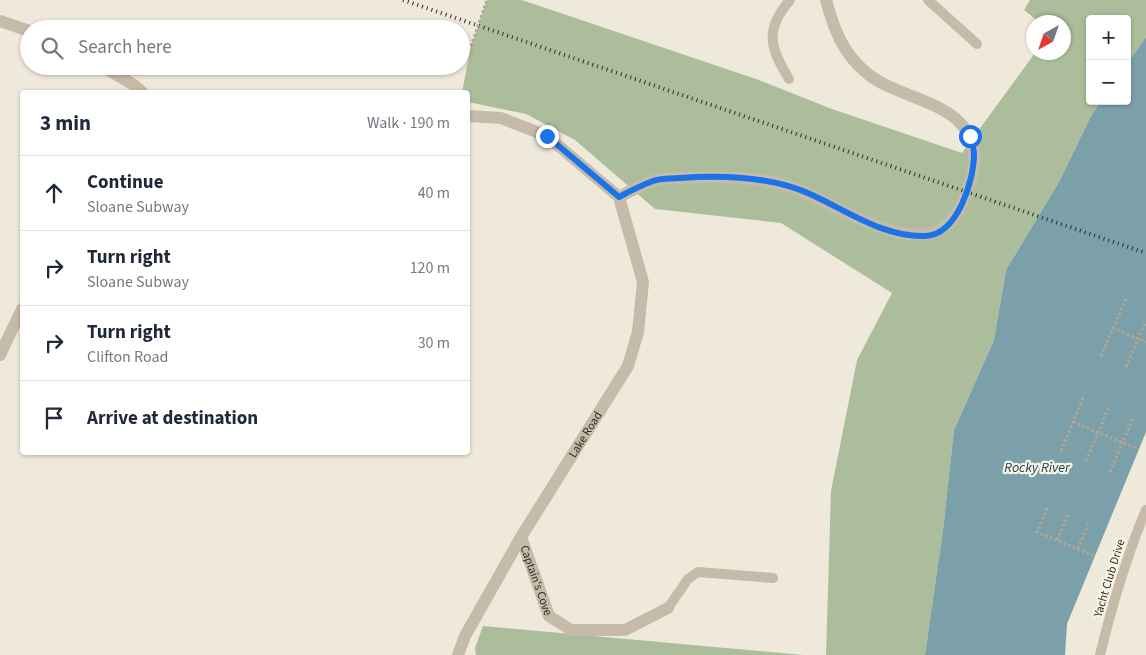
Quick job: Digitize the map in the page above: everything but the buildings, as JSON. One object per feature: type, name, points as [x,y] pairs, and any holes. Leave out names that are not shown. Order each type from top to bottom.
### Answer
[{"type":"street","points":[[470,116],[501,118],[547,136],[619,197],[655,180],[714,176],[778,183],[809,193],[872,224],[905,235],[928,236],[942,229],[956,216],[973,172],[974,151],[970,136],[959,121],[939,107],[886,87],[867,74],[851,56],[835,32],[826,0]]},
{"type":"street","points":[[0,21],[20,28]]},
{"type":"street","points":[[118,75],[134,84],[140,90]]},
{"type":"street","name":"Lake Road","points":[[458,655],[465,636],[521,537],[628,366],[638,332],[643,282],[619,197]]},
{"type":"street","points":[[0,355],[20,313]]},
{"type":"street","name":"Captain's Cove","points":[[521,537],[549,616],[571,630],[624,630],[668,608]]},
{"type":"lane","points":[[789,80],[774,55],[772,33],[780,12],[790,0]]},
{"type":"lane","points":[[928,0],[977,44]]},
{"type":"lane","name":"Yacht Club Drive","points":[[1100,655],[1112,606],[1135,536],[1146,510]]},
{"type":"lane","points":[[668,608],[688,579],[698,572],[773,578]]},
{"type":"path","points":[[471,46],[487,0]]},
{"type":"path","points":[[1101,356],[1126,300]]},
{"type":"path","points":[[1126,367],[1146,321]]},
{"type":"path","points":[[1113,328],[1146,342]]},
{"type":"path","points":[[1061,450],[1084,396]]},
{"type":"path","points":[[1086,460],[1109,407]]},
{"type":"path","points":[[1110,472],[1133,418]]},
{"type":"path","points":[[1073,422],[1138,449]]},
{"type":"path","points":[[1047,508],[1037,532],[1094,556]]},
{"type":"path","points":[[1057,540],[1068,515]]},
{"type":"path","points":[[1078,549],[1088,524]]},
{"type":"green space","points":[[487,0],[522,0],[756,79],[832,109],[962,153],[1030,60],[1071,60],[1071,15],[1030,15],[1024,10],[1030,0],[1146,0],[1146,37],[1131,58],[1131,15],[1086,15],[1086,105],[1098,105],[1091,116],[1059,182],[1006,270],[994,340],[954,430],[943,530],[925,655],[826,655],[831,491],[857,360],[892,293],[781,223],[655,209],[575,140],[526,114],[470,102],[470,90],[462,90],[465,75],[470,75],[470,51]]},
{"type":"green space","points":[[483,626],[803,655],[476,655],[475,648]]},
{"type":"water","name":"Rocky River","points":[[1146,37],[1146,432],[1067,624],[1065,655],[925,655],[943,530],[954,430],[994,340],[1006,270],[1059,182],[1091,116],[1098,105],[1131,105],[1131,58]]},
{"type":"railway","points":[[403,0],[462,20]]},
{"type":"railway","points":[[470,23],[1146,253]]},
{"type":"route","points":[[547,136],[619,197],[655,180],[714,176],[778,183],[809,193],[872,224],[905,235],[928,236],[942,229],[956,216],[963,201],[973,172],[974,151],[970,136]]}]
